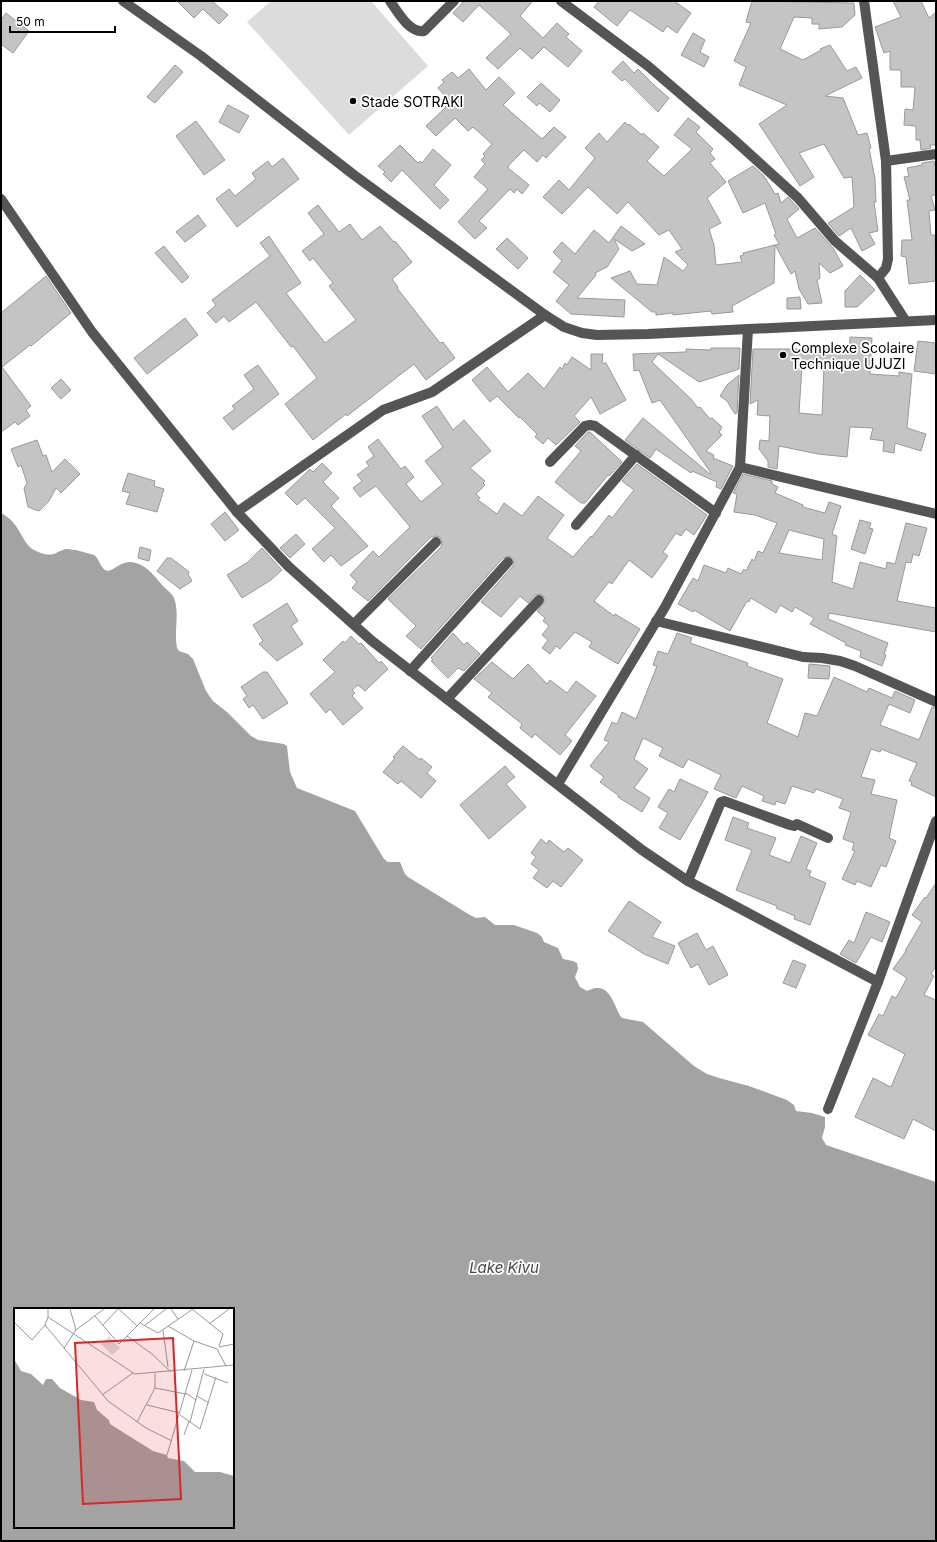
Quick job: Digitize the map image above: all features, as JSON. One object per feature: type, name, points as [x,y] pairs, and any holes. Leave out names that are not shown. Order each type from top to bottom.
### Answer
[{"type":"street","points":[[123,1],[201,56],[354,175],[545,315],[564,326],[582,333],[597,335],[648,334],[905,320],[936,320]]},
{"type":"street","points":[[390,1],[412,29],[418,32],[424,31],[454,1]]},
{"type":"street","points":[[561,1],[648,66],[732,138],[798,198],[834,241],[878,278],[905,320]]},
{"type":"street","points":[[864,1],[886,161],[888,259],[886,268],[878,278]]},
{"type":"street","points":[[886,161],[936,154]]},
{"type":"street","points":[[1,199],[92,332],[237,512],[288,566],[372,641],[642,850],[688,881],[878,982]]},
{"type":"street","points":[[237,512],[382,410],[432,392],[545,315]]},
{"type":"street","points":[[558,784],[656,621],[740,467],[748,329]]},
{"type":"street","points":[[550,462],[585,426],[595,426],[716,513]]},
{"type":"street","points":[[576,525],[636,455]]},
{"type":"street","points":[[740,467],[936,514]]},
{"type":"street","points":[[354,624],[436,542]]},
{"type":"street","points":[[410,671],[508,562]]},
{"type":"street","points":[[447,699],[538,600]]},
{"type":"street","points":[[656,621],[803,657],[840,661],[855,666],[936,702]]},
{"type":"street","points":[[688,881],[721,802],[724,801],[790,826],[797,824],[828,838]]},
{"type":"street","points":[[828,1109],[878,982],[936,821]]},
{"type":"shaded area","name":"Stade SOTRAKI","points":[[271,1],[371,1],[428,66],[349,135],[247,22]]},
{"type":"water","name":"Lake Kivu","points":[[1,513],[13,522],[26,543],[40,553],[55,554],[64,549],[84,552],[94,555],[103,569],[107,571],[126,562],[136,563],[145,567],[171,593],[177,613],[177,648],[179,651],[188,654],[193,659],[206,691],[213,701],[227,712],[251,736],[258,740],[284,744],[287,746],[290,772],[297,788],[355,811],[384,859],[388,862],[400,862],[405,874],[408,877],[476,918],[485,917],[495,925],[514,925],[537,933],[542,937],[544,942],[558,948],[563,959],[577,963],[578,969],[575,977],[580,987],[587,991],[601,988],[606,991],[622,1018],[643,1022],[694,1066],[707,1074],[749,1086],[787,1100],[794,1105],[796,1111],[812,1113],[825,1117],[825,1127],[822,1138],[826,1145],[936,1182],[936,1541],[1,1541]]},
{"type":"building","points":[[177,1],[212,1],[228,15],[219,24],[203,9],[194,18]]},
{"type":"building","points":[[464,1],[533,1],[520,16],[543,38],[557,23],[569,34],[566,37],[582,51],[568,67],[544,47],[532,59],[520,48],[498,69],[486,58],[511,34],[479,5],[463,22],[453,13]]},
{"type":"building","points":[[599,1],[674,1],[691,13],[677,33],[667,26],[663,32],[630,10],[617,26],[594,7]]},
{"type":"building","points":[[752,1],[854,3],[855,15],[842,27],[819,29],[819,24],[812,24],[812,18],[794,17],[780,49],[803,60],[821,50],[820,49],[830,45],[847,71],[856,67],[862,78],[825,96],[843,98],[858,135],[867,133],[871,148],[869,148],[875,179],[876,202],[874,202],[878,231],[869,233],[875,244],[862,251],[851,228],[839,236],[828,223],[854,207],[852,177],[844,178],[824,144],[799,153],[814,177],[800,186],[759,124],[787,105],[739,85],[746,67],[734,61],[751,23],[746,22]]},
{"type":"building","points":[[893,1],[921,1],[929,18],[936,12],[936,145],[930,145],[931,148],[921,150],[920,140],[916,140],[916,126],[904,125],[905,109],[913,110],[915,87],[901,87],[901,70],[890,70],[890,51],[884,53],[875,27],[901,17]]},
{"type":"building","points":[[6,13],[29,31],[13,53],[1,44],[1,20]]},
{"type":"building","points":[[693,33],[705,40],[700,52],[709,57],[704,67],[681,55]]},
{"type":"building","points":[[623,61],[634,73],[638,69],[669,98],[658,112],[625,79],[622,81],[612,72]]},
{"type":"building","points":[[175,65],[183,72],[155,103],[147,97]]},
{"type":"building","points":[[469,69],[486,90],[499,77],[515,93],[503,105],[542,139],[554,127],[566,137],[546,158],[543,155],[537,162],[524,150],[509,165],[508,168],[529,185],[522,194],[517,189],[514,193],[510,189],[479,221],[487,228],[475,239],[458,222],[488,189],[474,177],[485,164],[481,160],[485,156],[483,154],[492,144],[473,127],[468,131],[455,118],[436,136],[426,126],[446,107],[440,101],[445,96],[438,88],[444,82],[442,80],[452,72],[458,78]]},
{"type":"building","points":[[541,83],[560,100],[550,112],[539,103],[537,106],[527,97]]},
{"type":"building","points":[[228,105],[249,116],[239,133],[219,122]]},
{"type":"building","points":[[688,118],[700,127],[696,132],[713,149],[710,153],[715,159],[710,163],[726,182],[707,198],[721,223],[709,229],[714,245],[716,265],[742,262],[740,256],[744,255],[743,253],[775,245],[774,283],[732,306],[733,312],[712,314],[711,311],[673,315],[673,313],[656,315],[656,312],[652,312],[611,278],[630,271],[637,284],[657,285],[664,257],[683,271],[688,265],[675,252],[682,249],[669,230],[659,235],[628,202],[617,214],[588,187],[562,214],[543,197],[559,180],[569,190],[595,158],[585,148],[599,133],[607,142],[625,122],[642,135],[643,133],[659,147],[647,161],[664,176],[692,149],[674,135]]},
{"type":"building","points":[[196,121],[225,160],[204,175],[176,136]]},
{"type":"building","points":[[400,145],[418,163],[420,161],[422,163],[433,149],[451,165],[434,185],[449,200],[440,209],[402,170],[391,182],[383,174],[385,172],[378,166]]},
{"type":"building","points":[[283,158],[299,179],[237,227],[216,199],[229,189],[235,196],[256,179],[252,173],[268,161],[272,167]]},
{"type":"building","points":[[934,161],[936,170],[936,195],[931,196],[935,210],[929,211],[931,235],[935,235],[936,281],[909,284],[906,257],[901,256],[902,240],[912,240],[907,200],[910,200],[904,177],[909,176],[907,168]]},
{"type":"building","points":[[753,166],[764,176],[775,194],[778,193],[781,203],[788,197],[799,209],[787,219],[797,238],[815,228],[833,248],[843,266],[830,273],[819,263],[820,278],[817,280],[822,303],[808,304],[799,289],[795,271],[791,274],[775,245],[779,244],[774,235],[776,234],[765,203],[743,213],[728,181]]},
{"type":"building","points":[[318,205],[339,232],[350,224],[362,240],[380,226],[394,242],[395,241],[412,262],[392,279],[398,287],[397,288],[440,343],[443,342],[455,358],[426,380],[414,364],[347,416],[346,414],[313,440],[285,404],[317,378],[293,346],[291,347],[256,302],[229,322],[224,316],[216,323],[207,313],[216,305],[212,300],[270,256],[260,243],[269,236],[301,283],[286,293],[325,343],[356,320],[329,286],[333,283],[313,258],[310,261],[302,251],[324,234],[308,213]]},
{"type":"building","points":[[198,215],[206,226],[185,242],[176,232]]},
{"type":"building","points":[[621,226],[645,244],[632,251],[614,239],[619,249],[607,267],[595,273],[596,275],[577,298],[625,300],[624,317],[571,314],[556,301],[569,285],[553,272],[562,261],[553,252],[562,242],[575,254],[594,230],[609,243]]},
{"type":"building","points":[[507,238],[528,258],[518,269],[496,249]]},
{"type":"building","points":[[164,246],[189,277],[182,283],[155,253]]},
{"type":"building","points":[[860,275],[875,290],[857,307],[845,307],[845,291]]},
{"type":"building","points":[[46,276],[71,313],[31,346],[30,345],[2,367],[31,406],[26,410],[30,416],[18,425],[15,422],[1,432],[1,313]]},
{"type":"building","points":[[800,297],[801,309],[787,309],[787,298]]},
{"type":"building","points":[[185,318],[198,335],[147,374],[134,358]]},
{"type":"building","points":[[850,337],[872,338],[870,374],[899,376],[899,372],[912,374],[907,428],[926,434],[921,451],[895,443],[894,453],[883,451],[884,441],[870,439],[873,428],[850,427],[847,457],[818,454],[779,446],[777,469],[768,467],[768,461],[759,449],[760,440],[769,441],[770,416],[757,415],[758,400],[750,404],[753,349],[849,349]],"holes":[[[802,366],[824,366],[822,415],[799,413]]]},
{"type":"building","points":[[918,341],[936,343],[936,374],[914,371]]},
{"type":"building","points":[[711,348],[740,348],[739,369],[699,382],[658,354],[652,362],[691,399],[698,408],[700,407],[710,419],[712,418],[722,427],[719,432],[722,435],[706,451],[714,455],[713,458],[733,466],[721,489],[716,487],[717,482],[692,471],[691,473],[656,449],[650,458],[625,440],[643,418],[710,474],[711,473],[660,400],[652,403],[639,370],[634,371],[633,354],[686,352],[686,349],[711,350]]},
{"type":"building","points":[[591,354],[603,354],[602,363],[606,363],[626,400],[600,414],[591,397],[574,416],[580,422],[556,445],[548,438],[543,444],[535,437],[537,434],[497,396],[490,402],[472,380],[487,367],[508,392],[528,373],[544,389],[560,367],[562,369],[565,363],[567,365],[572,357],[591,370]]},
{"type":"building","points":[[258,365],[279,394],[233,430],[223,418],[235,409],[232,406],[254,389],[244,375]]},
{"type":"building","points":[[739,375],[737,413],[735,414],[727,401],[720,396],[727,385]]},
{"type":"building","points":[[61,379],[71,390],[61,399],[51,388]]},
{"type":"building","points":[[437,406],[453,430],[464,420],[491,451],[470,468],[485,481],[483,483],[485,485],[476,494],[480,498],[478,500],[497,514],[504,503],[522,516],[538,496],[564,515],[547,538],[573,557],[591,536],[592,537],[609,515],[612,518],[634,490],[622,481],[637,464],[707,515],[694,535],[686,529],[681,536],[676,533],[663,552],[668,556],[652,578],[629,560],[612,584],[609,582],[594,601],[614,616],[615,614],[640,629],[618,664],[589,647],[592,642],[575,632],[560,649],[556,646],[550,654],[542,648],[548,640],[542,635],[549,626],[543,621],[545,618],[537,611],[545,601],[545,598],[541,594],[535,595],[528,603],[520,596],[501,617],[481,602],[513,566],[514,560],[510,556],[503,558],[421,649],[406,636],[416,626],[388,599],[441,547],[442,541],[440,537],[431,537],[368,601],[352,588],[357,582],[350,575],[373,551],[379,557],[410,527],[376,486],[360,497],[353,488],[362,481],[357,475],[369,466],[366,462],[374,456],[368,447],[378,439],[401,469],[405,466],[414,477],[406,484],[421,502],[443,484],[425,461],[443,447],[422,416]]},
{"type":"building","points":[[588,432],[590,432],[622,462],[609,476],[608,475],[585,503],[581,503],[555,482],[581,451],[575,446]]},
{"type":"building","points":[[37,440],[43,456],[46,455],[52,472],[65,459],[80,474],[61,493],[56,488],[49,501],[39,511],[28,507],[24,488],[27,483],[21,465],[18,467],[11,449]]},
{"type":"building","points":[[322,463],[332,473],[323,482],[339,498],[331,506],[368,546],[341,566],[331,555],[324,562],[312,549],[335,528],[305,498],[297,505],[285,493],[310,469],[313,472]]},
{"type":"building","points":[[128,473],[155,481],[154,486],[164,489],[157,512],[126,504],[130,493],[122,491]]},
{"type":"building","points":[[743,474],[772,481],[772,484],[778,487],[775,493],[803,505],[803,507],[825,513],[829,502],[841,506],[832,534],[837,536],[832,582],[853,589],[860,562],[886,569],[887,562],[895,564],[906,523],[927,528],[919,556],[913,554],[911,563],[906,562],[897,601],[936,608],[936,632],[829,613],[828,619],[888,643],[882,666],[860,657],[861,651],[845,645],[846,643],[810,624],[814,618],[795,607],[792,612],[780,605],[776,613],[751,598],[749,602],[747,601],[730,631],[694,610],[693,612],[678,604],[693,578],[698,581],[704,565],[726,573],[728,568],[741,574],[744,569],[746,571],[752,559],[754,561],[758,551],[763,553],[777,523],[755,515],[734,512],[737,494],[733,493]],"holes":[[[789,530],[824,539],[822,560],[779,553]]]},
{"type":"building","points":[[225,512],[239,530],[225,541],[211,524]]},
{"type":"building","points":[[860,520],[871,523],[869,528],[873,529],[865,554],[851,549]]},
{"type":"building","points":[[296,534],[305,544],[290,558],[280,548]]},
{"type":"building","points":[[140,547],[151,550],[149,561],[138,558]]},
{"type":"building","points":[[262,548],[282,570],[271,580],[242,598],[227,575],[248,562]]},
{"type":"building","points":[[167,558],[171,558],[189,572],[188,574],[192,581],[180,589],[157,571]]},
{"type":"building","points":[[287,603],[298,621],[291,626],[303,644],[277,661],[259,644],[263,641],[253,625]]},
{"type":"building","points":[[453,633],[464,645],[467,642],[480,654],[464,671],[458,668],[448,678],[431,661],[433,660],[431,658]]},
{"type":"building","points":[[677,633],[692,638],[690,643],[748,663],[747,666],[783,679],[767,723],[798,737],[805,713],[817,716],[834,677],[867,692],[869,688],[892,698],[895,691],[915,700],[910,713],[889,704],[880,725],[919,740],[932,707],[936,708],[936,797],[911,785],[912,782],[909,781],[917,763],[881,749],[880,752],[871,749],[861,777],[875,780],[871,794],[897,800],[889,838],[896,841],[886,867],[881,865],[871,887],[857,881],[855,885],[842,879],[855,851],[852,850],[854,843],[843,839],[851,812],[839,808],[843,799],[816,789],[814,793],[792,786],[785,804],[776,801],[775,805],[762,801],[764,796],[742,786],[736,798],[714,789],[721,775],[688,759],[683,768],[659,756],[663,748],[643,738],[634,759],[648,769],[634,788],[650,798],[642,812],[618,797],[619,796],[600,782],[604,777],[590,766],[609,742],[604,740],[612,722],[617,724],[622,712],[636,719],[657,666],[653,665],[658,651],[668,654]]},
{"type":"building","points":[[351,636],[359,644],[361,643],[379,663],[381,661],[388,669],[365,691],[358,685],[352,690],[355,693],[352,696],[363,708],[343,725],[330,709],[326,713],[310,694],[335,672],[323,660],[343,641],[345,643]]},
{"type":"building","points":[[492,662],[513,679],[528,664],[547,684],[550,680],[567,693],[576,681],[596,696],[565,735],[572,741],[560,755],[535,734],[532,738],[520,728],[522,724],[488,697],[492,693],[474,679]]},
{"type":"building","points":[[809,664],[830,666],[829,679],[808,678]]},
{"type":"building","points":[[263,672],[267,672],[288,703],[263,719],[253,705],[249,708],[243,699],[247,696],[241,687]]},
{"type":"building","points":[[403,746],[420,760],[421,758],[432,767],[427,773],[436,781],[421,798],[401,781],[398,784],[383,772],[395,758],[393,757]]},
{"type":"building","points":[[505,766],[515,777],[506,784],[526,807],[489,839],[460,805]]},
{"type":"building","points":[[680,779],[708,792],[680,840],[659,828],[668,813],[658,807],[669,789],[674,792]]},
{"type":"building","points":[[733,817],[749,823],[747,828],[776,838],[769,855],[790,863],[801,836],[817,843],[806,869],[811,871],[809,876],[826,883],[810,925],[794,919],[795,916],[776,908],[777,906],[736,890],[752,850],[725,840]]},
{"type":"building","points":[[541,839],[547,844],[549,840],[564,852],[568,848],[583,860],[561,887],[553,881],[547,888],[533,878],[539,870],[531,864],[536,857],[531,853]]},
{"type":"building","points":[[936,883],[936,966],[931,974],[934,976],[924,995],[936,1000],[936,1131],[913,1119],[904,1139],[855,1117],[873,1078],[891,1087],[905,1054],[868,1035],[879,1014],[883,1016],[892,996],[896,998],[907,978],[893,969],[906,951],[922,922],[912,915]]},
{"type":"building","points":[[629,901],[661,922],[652,937],[675,946],[668,964],[644,954],[608,931]]},
{"type":"building","points":[[866,912],[890,922],[882,942],[871,937],[856,963],[840,954],[849,940],[854,943]]},
{"type":"building","points":[[697,933],[706,950],[713,946],[728,975],[709,985],[698,964],[691,968],[678,943]]},
{"type":"building","points":[[793,960],[806,965],[796,988],[783,983]]},
{"type":"place","name":"Stade SOTRAKI","points":[[353,101]]},
{"type":"place","name":"Complexe Scolaire Technique UJUZI","points":[[783,355]]}]
